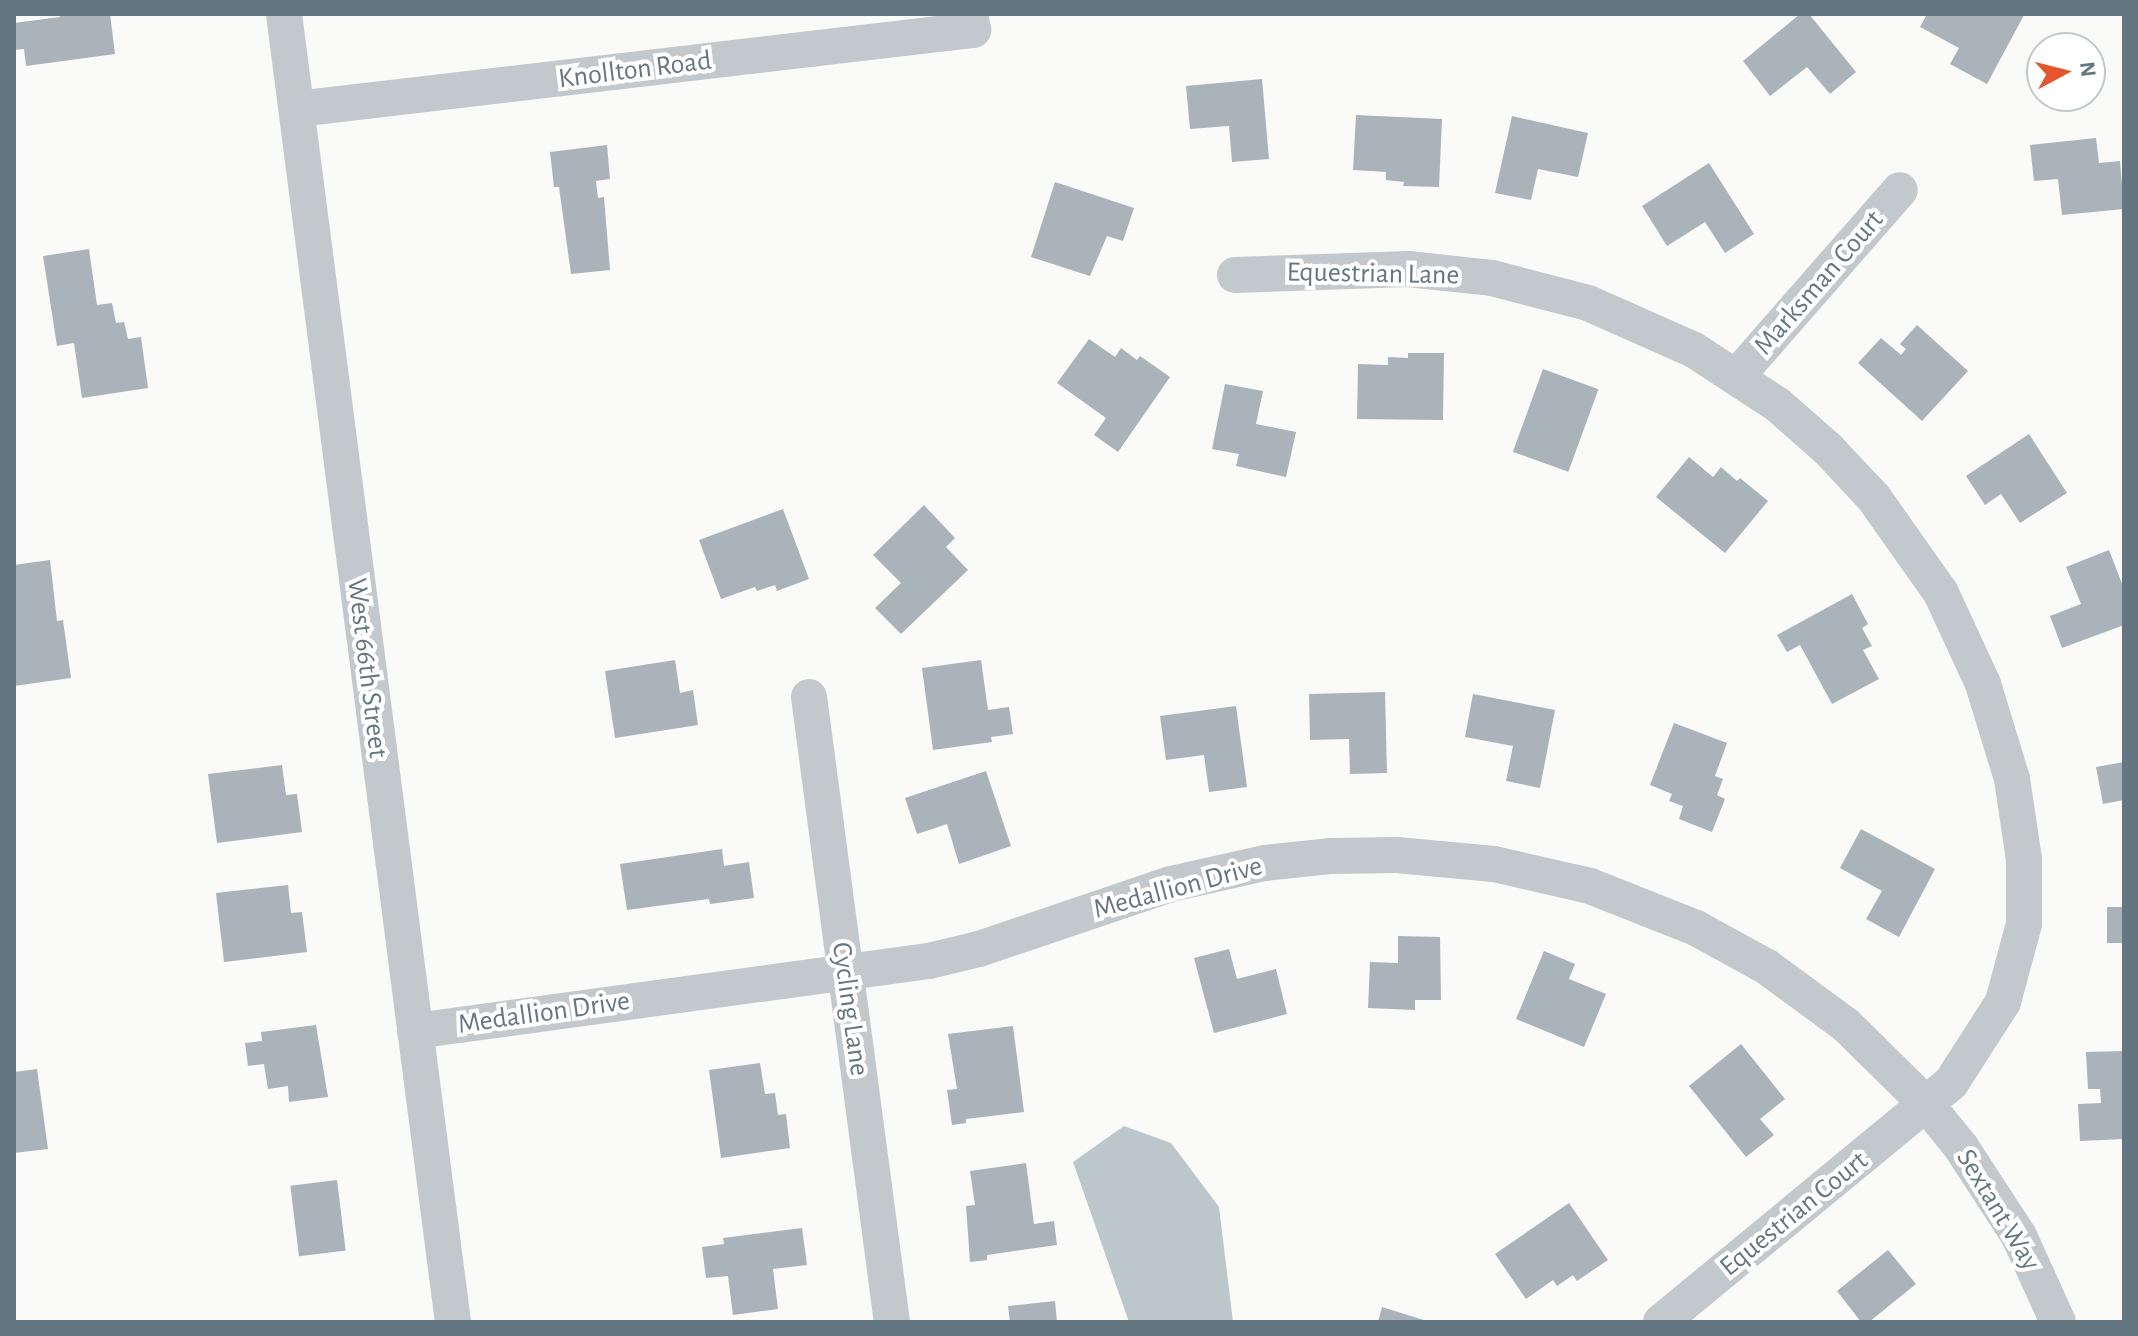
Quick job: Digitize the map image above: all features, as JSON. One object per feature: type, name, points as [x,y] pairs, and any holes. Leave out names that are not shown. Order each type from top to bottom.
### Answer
[{"type":"street","name":"West 66th Street","points":[[284,14],[453,1322]]},
{"type":"street","name":"Knollton Road","points":[[297,109],[972,22]]},
{"type":"street","name":"Marksman Court","points":[[1737,376],[1900,190]]},
{"type":"street","name":"Equestrian Lane","points":[[1235,275],[1408,269],[1492,278],[1566,296],[1618,314],[1694,350],[1778,405],[1828,449],[1874,498],[1941,593],[1983,684],[2012,779],[2021,827],[2024,924],[2003,1002],[1988,1031],[1951,1083],[1927,1105]]},
{"type":"street","name":"Cycling Lane","points":[[809,697],[892,1322]]},
{"type":"street","name":"Medallion Drive","points":[[415,1031],[950,957],[1156,888],[1265,863],[1386,855],[1478,861],[1590,886],[1651,908],[1767,967],[1846,1025],[1927,1105]]},
{"type":"street","name":"Equestrian Court","points":[[1661,1322],[1927,1105]]},
{"type":"street","name":"Sextant Way","points":[[1927,1105],[1961,1147],[2006,1214],[2058,1322]]},
{"type":"shaded area","points":[[1124,1126],[1171,1143],[1219,1207],[1233,1322],[1129,1322],[1073,1162]]},
{"type":"building","points":[[60,14],[110,14],[115,54],[26,66],[24,49],[14,50],[14,23],[60,17]]},
{"type":"building","points":[[1800,14],[1809,14],[1856,72],[1830,94],[1807,67],[1770,96],[1743,61]]},
{"type":"building","points":[[1927,14],[2024,15],[1987,84],[1950,64],[1959,48],[1920,27]]},
{"type":"building","points":[[1262,79],[1269,159],[1232,162],[1229,126],[1190,129],[1186,86]]},
{"type":"building","points":[[1356,115],[1442,119],[1439,187],[1403,186],[1404,182],[1386,180],[1386,172],[1353,170]]},
{"type":"building","points":[[1512,116],[1588,133],[1578,177],[1538,169],[1531,200],[1495,193]]},
{"type":"building","points":[[2096,138],[2099,163],[2120,161],[2124,209],[2062,215],[2058,179],[2034,181],[2030,145]]},
{"type":"building","points":[[607,145],[610,179],[596,181],[598,198],[604,197],[610,270],[571,274],[559,187],[554,187],[550,152]]},
{"type":"building","points":[[1709,163],[1754,234],[1725,253],[1705,222],[1667,246],[1642,206]]},
{"type":"building","points":[[1055,182],[1134,208],[1123,241],[1107,236],[1090,276],[1031,257]]},
{"type":"building","points":[[89,249],[97,305],[112,303],[116,323],[124,322],[128,339],[141,337],[148,388],[82,398],[74,343],[57,346],[43,256]]},
{"type":"building","points":[[1917,325],[1968,371],[1922,421],[1858,363],[1881,338],[1901,355],[1906,349],[1900,344]]},
{"type":"building","points":[[1089,339],[1115,357],[1121,348],[1137,360],[1140,356],[1170,377],[1118,452],[1094,435],[1106,418],[1057,383]]},
{"type":"building","points":[[1408,353],[1444,353],[1443,420],[1357,419],[1358,364],[1388,365],[1388,357],[1408,358]]},
{"type":"building","points":[[1543,369],[1598,389],[1568,472],[1513,452]]},
{"type":"building","points":[[1225,384],[1263,391],[1256,424],[1296,432],[1286,477],[1236,466],[1239,454],[1212,449]]},
{"type":"building","points":[[2029,434],[2067,493],[2020,523],[2001,494],[1985,505],[1966,476]]},
{"type":"building","points":[[1689,457],[1713,477],[1721,467],[1768,501],[1725,553],[1656,497]]},
{"type":"building","points":[[924,505],[955,538],[946,547],[968,570],[901,634],[875,608],[901,583],[873,555]]},
{"type":"building","points":[[783,509],[809,579],[777,591],[775,585],[757,591],[755,587],[721,599],[699,540]]},
{"type":"building","points":[[2109,550],[2124,589],[2124,625],[2062,648],[2050,616],[2081,604],[2066,567]]},
{"type":"building","points":[[50,560],[57,621],[63,620],[71,678],[14,686],[14,565]]},
{"type":"building","points":[[1852,594],[1868,624],[1862,628],[1872,646],[1863,650],[1879,679],[1832,704],[1800,645],[1787,652],[1777,635]]},
{"type":"building","points":[[675,660],[680,693],[693,690],[698,725],[615,738],[605,671]]},
{"type":"building","points":[[981,660],[988,710],[1009,707],[1013,734],[991,737],[992,742],[933,750],[922,668]]},
{"type":"building","points":[[1385,692],[1387,773],[1350,774],[1349,739],[1310,740],[1309,694]]},
{"type":"building","points":[[1473,694],[1555,710],[1540,788],[1506,781],[1513,746],[1465,737]]},
{"type":"building","points":[[1236,706],[1247,787],[1209,792],[1204,755],[1166,760],[1160,716]]},
{"type":"building","points":[[1674,723],[1727,743],[1715,776],[1723,779],[1717,795],[1725,799],[1712,832],[1679,819],[1683,806],[1669,801],[1672,794],[1650,785]]},
{"type":"building","points":[[2124,762],[2124,800],[2103,804],[2096,767]]},
{"type":"building","points":[[282,765],[286,795],[297,794],[302,832],[217,843],[208,774]]},
{"type":"building","points":[[986,771],[1011,846],[959,864],[947,824],[917,834],[905,798]]},
{"type":"building","points":[[1861,829],[1935,869],[1899,937],[1866,919],[1882,891],[1840,868]]},
{"type":"building","points":[[722,849],[724,866],[749,862],[754,898],[710,904],[709,899],[627,910],[620,864]]},
{"type":"building","points":[[288,885],[291,913],[302,912],[307,952],[224,962],[216,893]]},
{"type":"building","points":[[2107,907],[2124,907],[2124,943],[2107,943]]},
{"type":"building","points":[[1398,936],[1440,937],[1441,1000],[1415,1000],[1415,1010],[1368,1008],[1370,962],[1398,963]]},
{"type":"building","points":[[1229,949],[1237,979],[1276,969],[1287,1014],[1214,1033],[1194,958]]},
{"type":"building","points":[[1544,951],[1575,964],[1569,979],[1606,994],[1584,1047],[1516,1019]]},
{"type":"building","points":[[316,1025],[328,1097],[289,1102],[288,1086],[268,1089],[264,1064],[248,1066],[245,1043],[262,1041],[261,1032]]},
{"type":"building","points":[[1013,1026],[1024,1112],[966,1119],[966,1123],[952,1125],[947,1090],[957,1089],[948,1034]]},
{"type":"building","points":[[1741,1044],[1785,1099],[1760,1119],[1774,1135],[1746,1157],[1689,1086]]},
{"type":"building","points":[[2124,1051],[2124,1139],[2080,1141],[2078,1104],[2101,1103],[2100,1089],[2088,1089],[2086,1052]]},
{"type":"building","points":[[760,1063],[765,1094],[775,1093],[778,1115],[786,1114],[790,1148],[721,1158],[709,1070]]},
{"type":"building","points":[[37,1069],[48,1149],[14,1153],[14,1072]]},
{"type":"building","points":[[1026,1163],[1034,1224],[1054,1221],[1057,1245],[987,1255],[987,1260],[970,1262],[966,1206],[975,1205],[970,1171]]},
{"type":"building","points":[[337,1180],[346,1250],[299,1256],[290,1186]]},
{"type":"building","points":[[1569,1203],[1608,1260],[1577,1281],[1573,1275],[1557,1286],[1553,1280],[1526,1299],[1495,1254]]},
{"type":"building","points":[[802,1228],[807,1265],[773,1269],[778,1309],[733,1315],[728,1276],[706,1278],[702,1247],[724,1244],[723,1238]]},
{"type":"building","points":[[1888,1250],[1916,1284],[1869,1322],[1861,1322],[1837,1291]]},
{"type":"building","points":[[1055,1301],[1057,1322],[1010,1322],[1008,1306]]},
{"type":"building","points":[[1382,1307],[1427,1321],[1427,1322],[1378,1322]]}]
